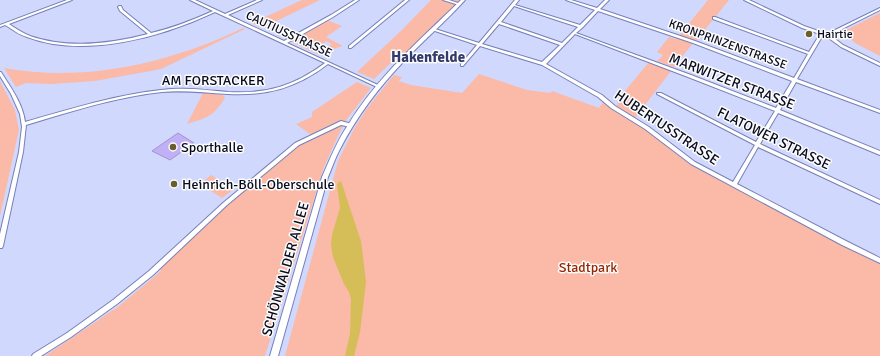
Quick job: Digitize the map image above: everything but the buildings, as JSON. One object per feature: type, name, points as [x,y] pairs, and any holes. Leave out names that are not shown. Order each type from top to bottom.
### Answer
[{"type":"main road","name":"SCHÖNWALDER ALLEE","points":[[274,356],[325,177],[332,158],[361,107],[378,86],[463,0]]},
{"type":"street","points":[[0,26],[70,0]]},
{"type":"street","name":"CAUTIUSSTRASSE","points":[[193,0],[378,86]]},
{"type":"street","points":[[226,15],[260,0]]},
{"type":"street","points":[[284,43],[357,0]]},
{"type":"street","points":[[350,47],[407,0]]},
{"type":"street","points":[[445,0],[459,4]]},
{"type":"street","points":[[462,65],[517,0]]},
{"type":"street","name":"KRONPRINZENSTRASSE","points":[[568,0],[694,42],[796,79],[880,112]]},
{"type":"street","points":[[542,64],[607,0]]},
{"type":"street","points":[[746,0],[804,27],[827,35],[842,46],[880,65]]},
{"type":"street","points":[[513,5],[581,27]]},
{"type":"street","points":[[120,7],[120,10],[151,35]]},
{"type":"street","points":[[827,35],[880,9]]},
{"type":"street","points":[[6,24],[14,31],[44,41],[63,44],[104,44],[151,35],[185,24],[215,11]]},
{"type":"street","points":[[714,18],[810,54]]},
{"type":"street","points":[[498,22],[562,44]]},
{"type":"street","name":"HUBERTUSSTRASSE","points":[[434,30],[542,64],[600,96],[613,107],[647,128],[693,163],[880,261]]},
{"type":"street","name":"MARWITZER STRASSE","points":[[574,33],[779,110],[880,153]]},
{"type":"street","points":[[734,185],[779,110],[822,33]]},
{"type":"street","name":"AM FORSTACKER","points":[[24,124],[100,103],[158,91],[188,90],[250,93],[269,91],[299,81],[327,63]]},
{"type":"street","points":[[0,73],[13,94],[24,124],[21,152],[0,246]]},
{"type":"street","name":"FLATOWER STRASSE","points":[[658,94],[758,145],[880,202]]},
{"type":"street","points":[[35,356],[69,335],[115,302],[151,273],[225,204],[297,144],[341,123],[350,125]]},
{"type":"green space","points":[[302,0],[320,0],[262,28],[252,23]]},
{"type":"green space","points":[[431,0],[460,0],[402,58],[398,56],[374,79],[357,72],[403,29]]},
{"type":"green space","points":[[708,0],[729,0],[695,42],[679,36]]},
{"type":"green space","points":[[880,13],[880,56],[855,43],[842,32]]},
{"type":"green space","points":[[327,20],[342,26],[326,37],[343,46],[333,50],[328,47],[332,44],[326,41],[319,47],[324,50],[318,54],[290,41]]},
{"type":"green space","points":[[243,28],[245,29],[161,69],[95,81],[51,84],[26,83],[16,87],[4,68],[35,72],[65,73],[126,67],[157,60],[186,51]]},
{"type":"green space","points":[[669,37],[676,39],[677,37],[693,43],[674,67],[657,61],[663,55],[657,52]]},
{"type":"green space","points":[[649,62],[671,71],[635,118],[616,107],[625,91]]},
{"type":"green space","name":"Stadtpark","points":[[479,74],[527,90],[551,93],[552,91],[599,108],[603,102],[660,139],[687,161],[880,263],[880,356],[285,356],[338,161],[355,127],[368,107],[394,75],[402,77],[399,81],[411,85],[462,93]]},
{"type":"green space","points":[[0,81],[15,110],[19,130],[0,216]]},
{"type":"green space","points":[[357,82],[371,88],[344,123],[324,167],[265,356],[45,356],[119,306],[161,271],[159,269],[227,205],[302,142],[300,140],[311,135],[296,124],[312,117],[312,112]]},
{"type":"green space","points":[[203,93],[223,95],[225,98],[217,109],[209,116],[187,124]]},
{"type":"green space","points":[[211,175],[234,189],[222,198],[200,184]]},
{"type":"shaded area","points":[[341,181],[361,241],[366,282],[360,332],[354,356],[345,356],[350,334],[351,299],[333,257],[331,245],[332,235],[340,208],[337,184]]},
{"type":"place","name":"Hairtie","points":[[809,34]]},
{"type":"place","name":"Sporthalle","points":[[173,147]]},
{"type":"place","name":"Heinrich-Böll-Oberschule","points":[[174,184]]},
{"type":"district","name":"Hakenfelde","points":[[428,57]]}]
